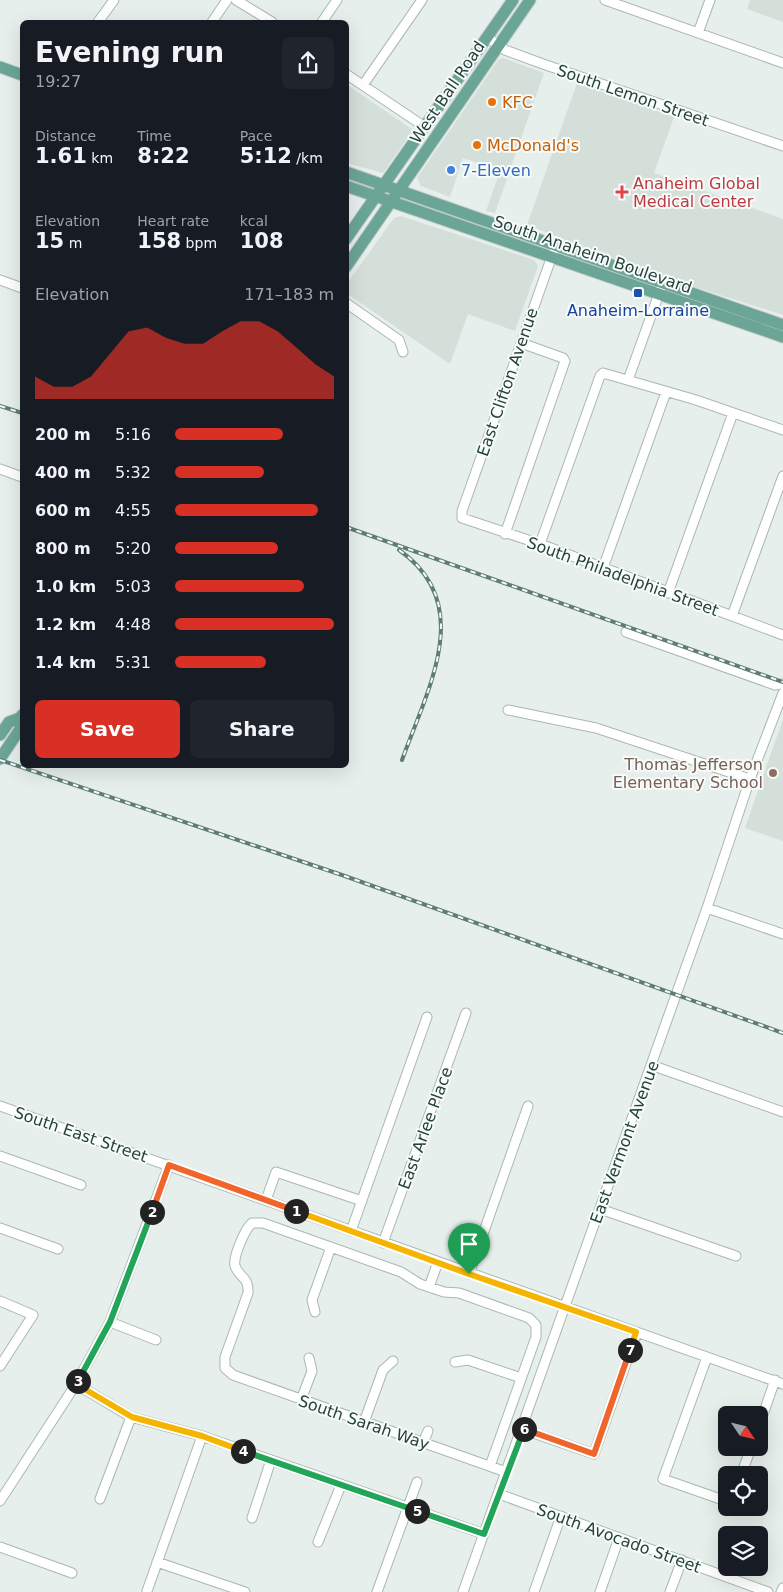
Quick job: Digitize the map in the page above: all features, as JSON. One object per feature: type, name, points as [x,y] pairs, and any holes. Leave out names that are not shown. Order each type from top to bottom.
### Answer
[{"type":"main road","name":"West Ball Road","points":[[349,235],[513,0]]},
{"type":"main road","name":"West Ball Road","points":[[349,263],[530,0]]},
{"type":"main road","points":[[0,67],[20,74]]},
{"type":"main road","name":"South Anaheim Boulevard","points":[[349,173],[385,184],[553,250],[614,277],[661,288],[783,325]]},
{"type":"main road","name":"South Anaheim Boulevard","points":[[349,187],[392,202],[642,275],[661,288],[783,337]]},
{"type":"main road","points":[[614,277],[621,274],[637,279],[642,275]]},
{"type":"main road","points":[[0,735],[9,722],[20,716]]},
{"type":"main road","points":[[0,759],[20,730]]},
{"type":"street","points":[[99,20],[114,0]]},
{"type":"street","points":[[213,20],[227,0]]},
{"type":"street","points":[[236,0],[269,20]]},
{"type":"street","points":[[323,20],[337,0]]},
{"type":"street","points":[[363,85],[422,0]]},
{"type":"street","points":[[605,0],[783,63]]},
{"type":"street","points":[[698,33],[710,0]]},
{"type":"street","name":"South Lemon Street","points":[[487,37],[498,45],[543,64],[783,146]]},
{"type":"street","points":[[349,76],[425,127]]},
{"type":"street","name":"East Clifton Avenue","points":[[462,518],[462,510],[553,250]]},
{"type":"street","points":[[0,280],[20,287]]},
{"type":"street","points":[[628,380],[661,288]]},
{"type":"street","points":[[349,305],[399,340],[403,352]]},
{"type":"street","points":[[505,534],[564,363],[563,358],[521,342]]},
{"type":"street","points":[[540,544],[600,376],[603,373],[783,430]]},
{"type":"street","points":[[603,568],[666,392]]},
{"type":"street","points":[[668,593],[733,413]]},
{"type":"street","points":[[0,469],[20,476]]},
{"type":"street","points":[[732,616],[783,476]]},
{"type":"street","name":"South Philadelphia Street","points":[[462,518],[505,534],[540,544],[783,634]]},
{"type":"street","points":[[626,632],[775,685],[783,684]]},
{"type":"street","name":"East Vermont Avenue","points":[[464,1592],[707,908],[750,779],[783,692]]},
{"type":"street","points":[[508,710],[596,728],[750,779]]},
{"type":"street","points":[[707,908],[783,933]]},
{"type":"street","name":"East Arlee Place","points":[[384,1243],[466,1012]]},
{"type":"street","points":[[351,1231],[427,1017]]},
{"type":"street","points":[[651,1065],[783,1112]]},
{"type":"street","name":"South East Street","points":[[0,1106],[469,1274],[779,1382]]},
{"type":"street","points":[[469,1274],[528,1106]]},
{"type":"street","points":[[0,1156],[81,1185]]},
{"type":"street","points":[[0,1501],[76,1384],[110,1322],[169,1165]]},
{"type":"street","points":[[266,1200],[276,1172],[362,1201]]},
{"type":"street","points":[[600,1209],[736,1256]]},
{"type":"street","name":"South Sarah Way","points":[[331,1247],[263,1223],[252,1223],[245,1232],[235,1264],[252,1285],[222,1370],[506,1472]]},
{"type":"street","points":[[0,1228],[58,1249]]},
{"type":"street","points":[[315,1312],[312,1300],[331,1247],[400,1272],[413,1281],[429,1287],[444,1292],[459,1293],[528,1318],[536,1325],[536,1337],[490,1466]]},
{"type":"street","points":[[429,1287],[438,1262]]},
{"type":"street","points":[[0,1300],[33,1315],[0,1366]]},
{"type":"street","points":[[110,1322],[156,1340]]},
{"type":"street","points":[[522,1429],[594,1454],[636,1332]]},
{"type":"street","points":[[707,1357],[664,1479],[718,1498]]},
{"type":"street","points":[[302,1400],[312,1371],[309,1358]]},
{"type":"street","points":[[455,1362],[468,1360],[521,1378]]},
{"type":"street","points":[[364,1422],[383,1370],[393,1361]]},
{"type":"street","points":[[768,1406],[779,1382]]},
{"type":"street","points":[[76,1384],[132,1417],[202,1436],[484,1534]]},
{"type":"street","points":[[100,1499],[132,1417]]},
{"type":"street","points":[[423,1443],[428,1431]]},
{"type":"street","points":[[147,1591],[202,1436]]},
{"type":"street","points":[[252,1518],[271,1460]]},
{"type":"street","points":[[376,1592],[417,1482]]},
{"type":"street","points":[[318,1542],[340,1485]]},
{"type":"street","name":"South Avocado Street","points":[[499,1494],[768,1592]]},
{"type":"street","points":[[534,1592],[561,1516]]},
{"type":"street","points":[[600,1592],[619,1538]]},
{"type":"street","points":[[0,1547],[72,1573]]},
{"type":"street","points":[[670,1592],[682,1560]]},
{"type":"street","points":[[158,1562],[245,1592]]},
{"type":"street","points":[[781,1592],[783,1588]]},
{"type":"shaded area","points":[[750,0],[783,0],[783,22],[747,9]]},
{"type":"shaded area","points":[[503,58],[544,73],[495,213],[486,211],[500,171],[463,158],[450,197],[421,186],[417,178],[499,59]]},
{"type":"shaded area","name":"Anaheim Global Medical Center","points":[[577,83],[674,117],[654,173],[783,219],[783,315],[648,272],[527,225]]},
{"type":"shaded area","points":[[349,86],[413,130],[383,173],[349,164]]},
{"type":"shaded area","points":[[401,216],[534,260],[538,266],[515,331],[468,314],[450,364],[349,295],[349,281],[394,218]]},
{"type":"shaded area","name":"Thomas Jefferson Elementary School","points":[[783,719],[783,841],[745,828]]},
{"type":"railway","points":[[0,406],[20,412]]},
{"type":"railway","points":[[349,528],[783,682]]},
{"type":"railway","points":[[399,550],[423,572],[436,596],[441,622],[439,649],[433,677],[402,760]]},
{"type":"railway","points":[[0,760],[20,767]]},
{"type":"railway","points":[[24,768],[342,875],[783,1033]]},
{"type":"place","name":"KFC","points":[[492,102]]},
{"type":"place","name":"McDonald's","points":[[477,145]]},
{"type":"place","name":"7-Eleven","points":[[451,170]]},
{"type":"place","name":"Anaheim Global Medical Center","points":[[622,192]]},
{"type":"place","name":"Anaheim-Lorraine","points":[[638,293]]},
{"type":"place","name":"Thomas Jefferson Elementary School","points":[[773,773]]},
{"type":"route","points":[[169,1165],[469,1274],[636,1332],[594,1454],[522,1429],[484,1534],[202,1436],[152,1424],[132,1417],[76,1384],[110,1322],[169,1165]]}]
